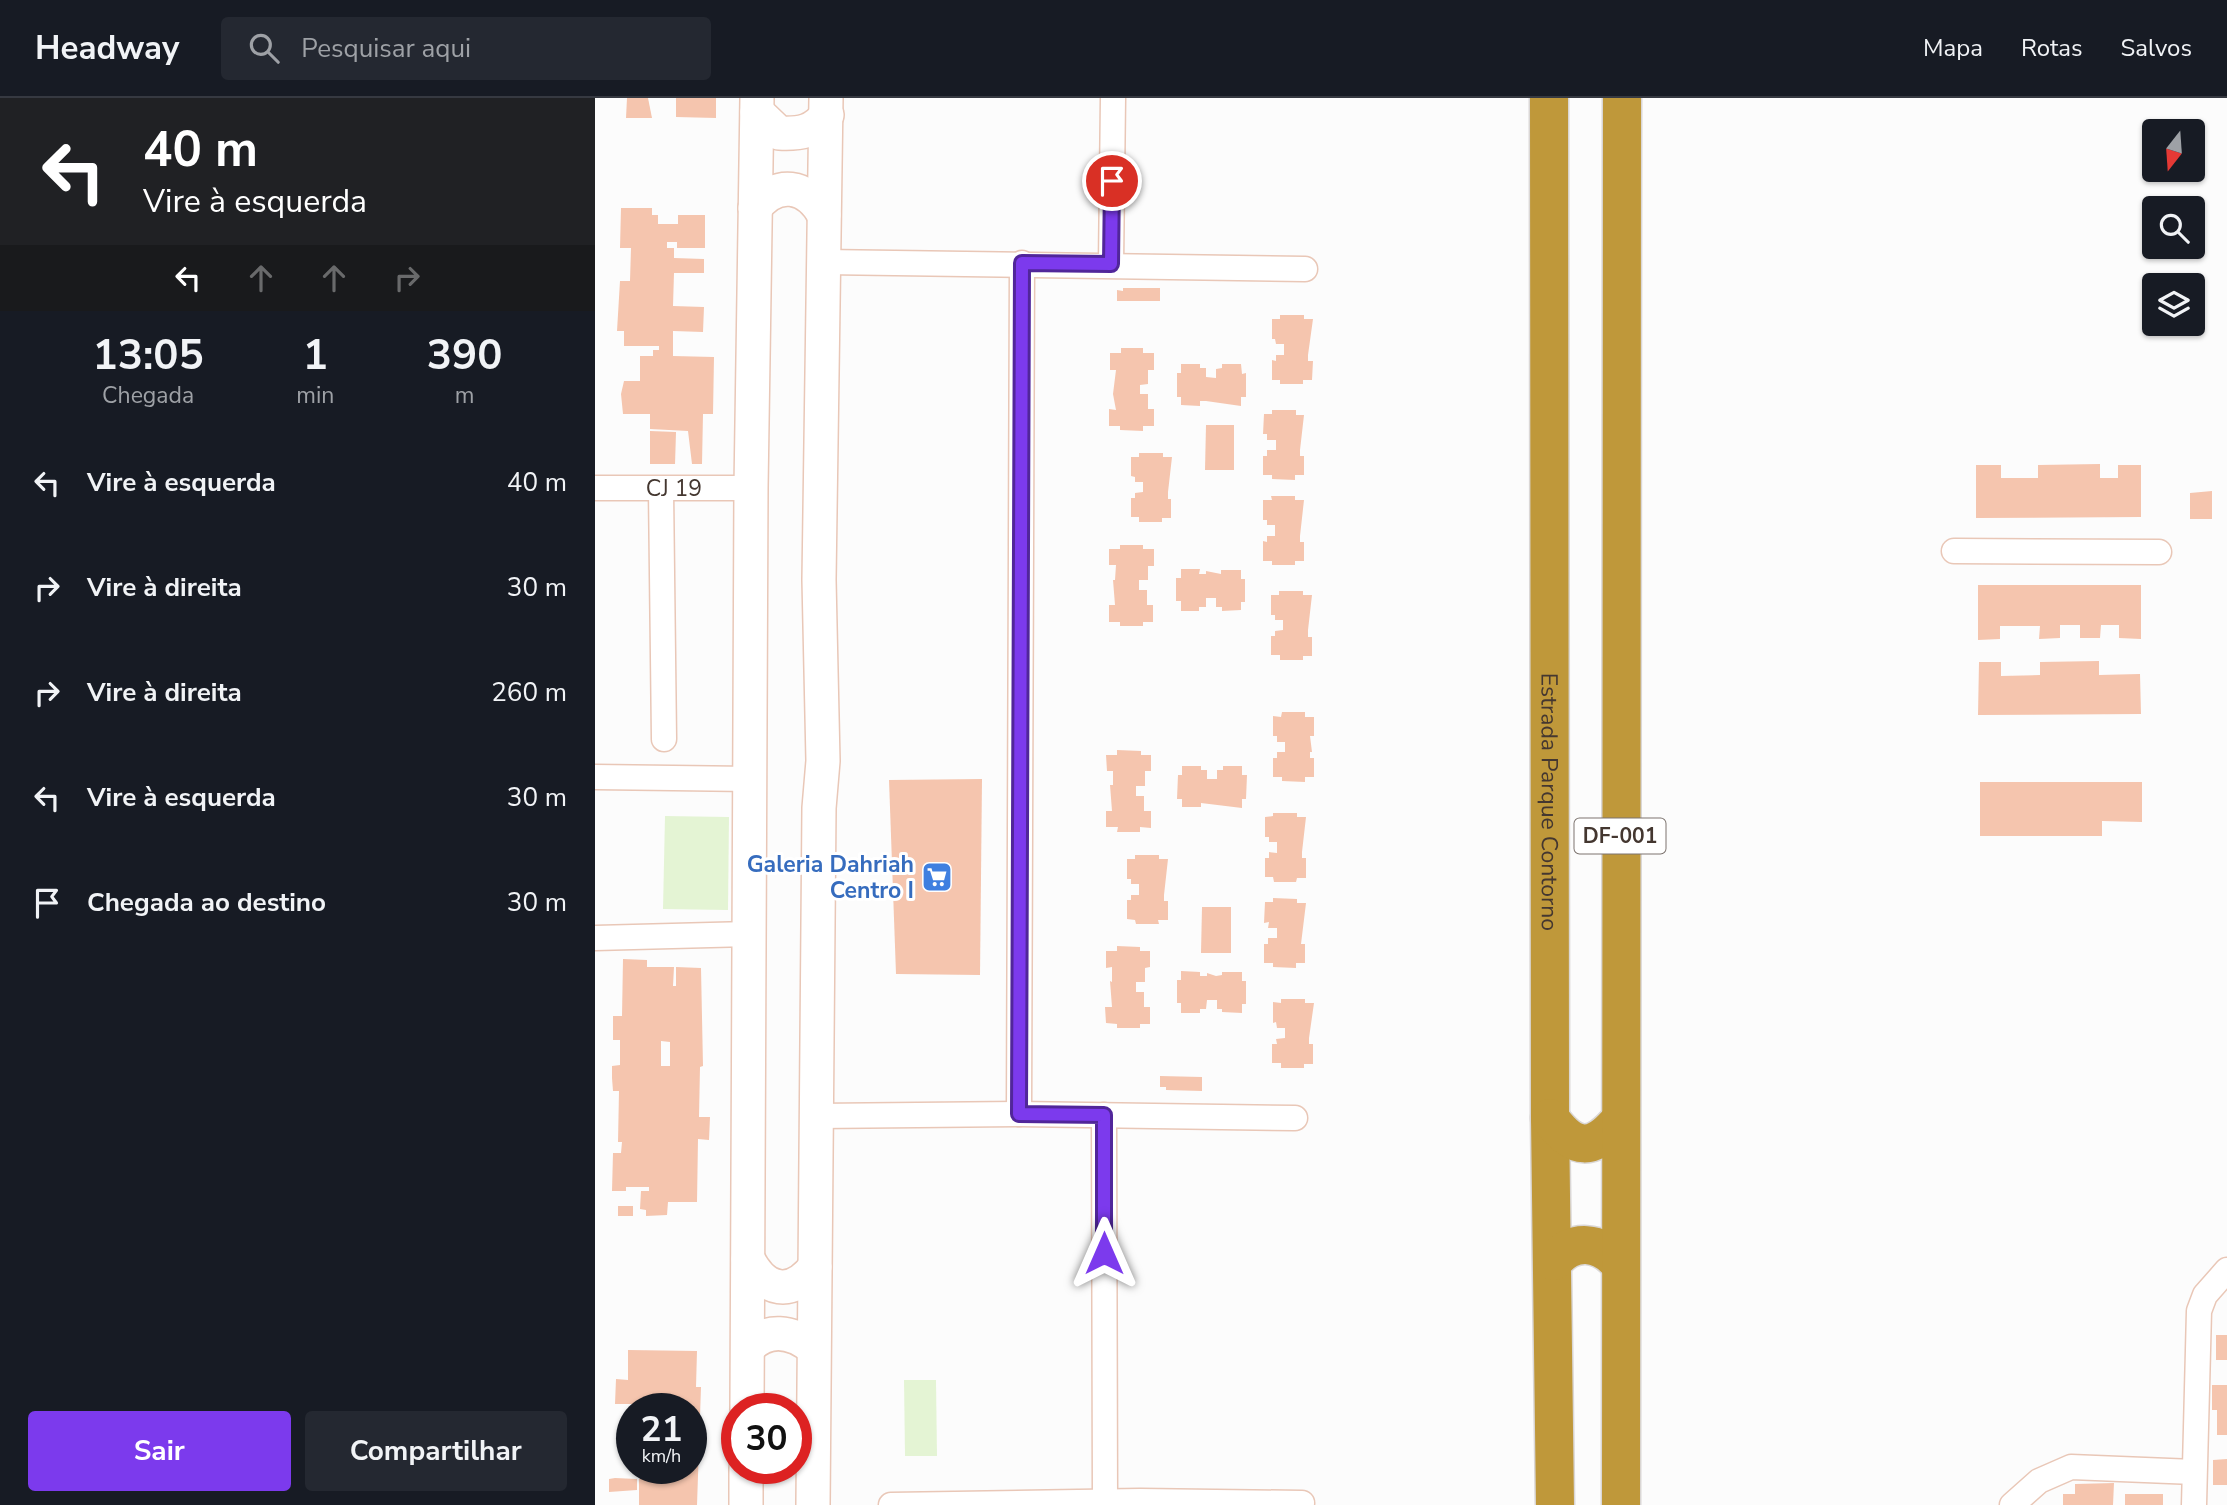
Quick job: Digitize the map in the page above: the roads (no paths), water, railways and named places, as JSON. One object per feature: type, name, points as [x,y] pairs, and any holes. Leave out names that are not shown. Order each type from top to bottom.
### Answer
[{"type":"highway","name":"Estrada Parque Contorno","points":[[1549,98],[1550,1118],[1554,1261],[1555,1505]]},
{"type":"highway","name":"DF-001","points":[[1621,1505],[1619,1263],[1622,98]]},
{"type":"highway","points":[[1550,1118],[1560,1132],[1580,1144],[1598,1141],[1620,1121]]},
{"type":"highway","points":[[1554,1261],[1568,1247],[1579,1244],[1601,1248],[1619,1263]]},
{"type":"main road","points":[[757,105],[779,133],[800,134],[816,127],[826,106]]},
{"type":"main road","points":[[747,1393],[751,488],[757,105]]},
{"type":"main road","points":[[813,1505],[819,808],[823,761],[819,580],[826,106]]},
{"type":"main road","points":[[755,208],[764,196],[776,189],[794,188],[807,194],[824,215]]},
{"type":"main road","points":[[748,1259],[757,1277],[773,1286],[788,1287],[802,1283],[815,1267]]},
{"type":"main road","points":[[748,1348],[757,1338],[769,1334],[799,1337],[813,1348]]},
{"type":"main road","points":[[746,1484],[746,1505]]},
{"type":"street","points":[[1111,264],[1113,98]]},
{"type":"street","points":[[1622,167],[1642,98]]},
{"type":"street","points":[[824,262],[1111,264],[1305,269]]},
{"type":"street","points":[[1019,1114],[1022,263]]},
{"type":"street","name":"CJ 19","points":[[595,488],[751,488]]},
{"type":"street","points":[[661,490],[664,739]]},
{"type":"street","points":[[1954,551],[2159,552]]},
{"type":"street","points":[[595,778],[751,779]]},
{"type":"street","points":[[595,938],[749,934]]},
{"type":"street","points":[[817,1116],[1019,1114],[1295,1118]]},
{"type":"street","points":[[1104,1115],[1105,1501]]},
{"type":"street","points":[[2194,1505],[2199,1311],[2205,1295],[2227,1270]]},
{"type":"street","points":[[2021,1501],[2053,1473],[2071,1467],[2194,1472]]},
{"type":"street","points":[[891,1505],[1105,1501],[1302,1503]]},
{"type":"place","name":"Galeria Dahriah Centro I","points":[[937,877]]}]
